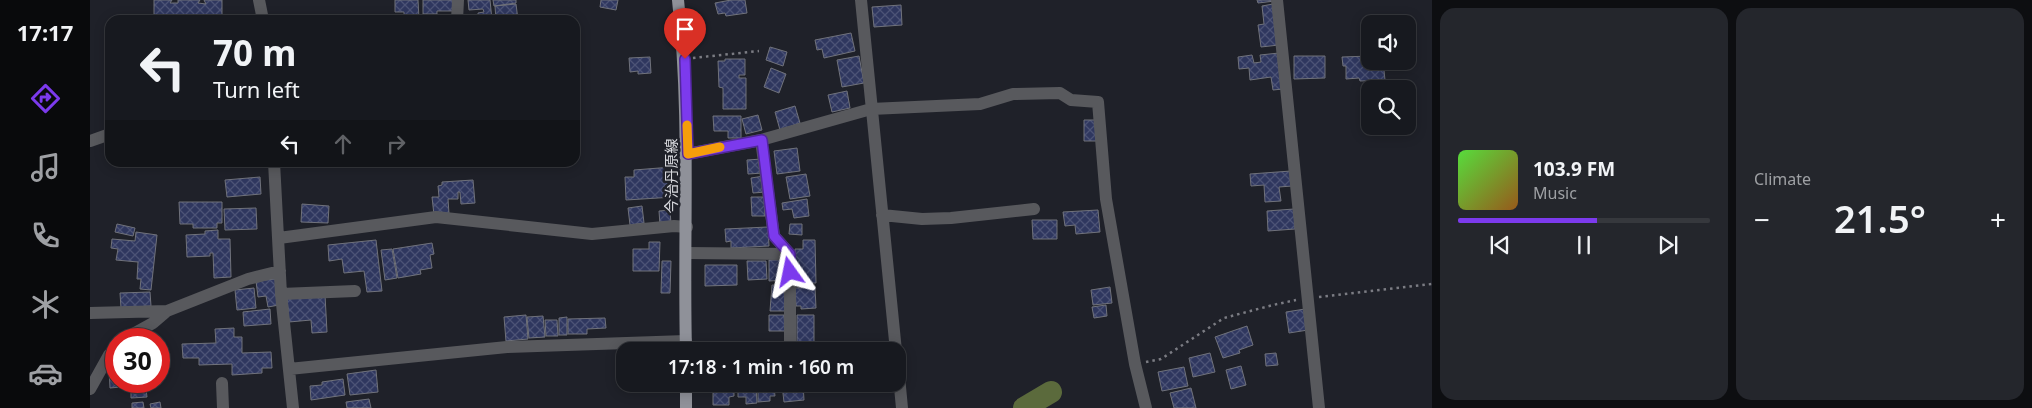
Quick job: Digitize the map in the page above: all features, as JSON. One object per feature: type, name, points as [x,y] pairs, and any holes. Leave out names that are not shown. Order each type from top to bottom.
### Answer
[{"type":"main road","name":"今治丹原線","points":[[678,0],[685,59],[688,154],[686,342]]},
{"type":"main road","points":[[686,392],[686,408]]},
{"type":"street","points":[[259,0],[262,15]]},
{"type":"street","points":[[458,0],[458,15]]},
{"type":"street","points":[[861,0],[895,342]]},
{"type":"street","points":[[1277,0],[1319,408]]},
{"type":"street","points":[[688,154],[762,140],[871,109],[980,104],[1013,94],[1060,93],[1071,100],[1098,102],[1106,199],[1135,364],[1146,408]]},
{"type":"street","points":[[90,141],[105,136]]},
{"type":"street","points":[[762,140],[774,236],[790,254],[790,342]]},
{"type":"street","points":[[274,167],[280,294],[293,408]]},
{"type":"street","points":[[882,215],[922,219],[951,218],[1034,209]]},
{"type":"street","points":[[279,238],[436,217],[592,234],[674,226],[687,227]]},
{"type":"street","points":[[687,253],[790,254]]},
{"type":"street","points":[[144,328],[167,311],[248,279],[280,272]]},
{"type":"street","points":[[280,294],[355,291]]},
{"type":"street","points":[[90,313],[167,311]]},
{"type":"street","points":[[289,369],[507,346],[616,346]]},
{"type":"street","points":[[90,389],[105,362]]},
{"type":"street","points":[[222,383],[223,408]]},
{"type":"street","points":[[900,392],[902,408]]},
{"type":"path","points":[[685,59],[759,50]]},
{"type":"path","points":[[1135,364],[1161,359],[1224,318],[1308,298],[1432,284]]},
{"type":"building","points":[[154,0],[172,0],[170,3],[178,3],[178,0],[200,0],[198,3],[206,4],[204,0],[222,0],[222,15],[154,15]]},
{"type":"building","points":[[395,0],[418,0],[419,15],[404,15],[404,12],[395,12]]},
{"type":"building","points":[[423,0],[456,0],[456,11],[437,11],[437,14],[423,14]]},
{"type":"building","points":[[468,0],[490,0],[492,15],[478,15],[478,13],[484,12],[483,9],[469,10]]},
{"type":"building","points":[[493,0],[516,0],[516,3],[494,6]]},
{"type":"building","points":[[601,0],[618,0],[616,10],[600,7]]},
{"type":"building","points":[[745,0],[747,13],[726,16],[725,13],[718,14],[715,3]]},
{"type":"building","points":[[1257,0],[1275,0],[1275,1],[1258,3]]},
{"type":"building","points":[[516,4],[517,15],[496,15],[495,6]]},
{"type":"building","points":[[1273,4],[1279,45],[1261,47],[1258,25],[1264,24],[1262,6]]},
{"type":"building","points":[[901,5],[902,25],[874,27],[872,7]]},
{"type":"building","points":[[851,33],[855,51],[824,58],[822,49],[817,50],[815,40]]},
{"type":"building","points":[[770,47],[787,52],[783,66],[766,60]]},
{"type":"building","points":[[1279,53],[1283,89],[1273,90],[1271,77],[1250,80],[1249,68],[1239,69],[1238,57],[1252,55],[1254,63],[1261,62],[1260,55]]},
{"type":"building","points":[[859,56],[864,83],[842,87],[837,60]]},
{"type":"building","points":[[1294,56],[1325,56],[1325,78],[1294,79]]},
{"type":"building","points":[[1361,56],[1361,70],[1384,70],[1385,80],[1360,81],[1359,78],[1346,79],[1346,66],[1343,66],[1342,57]]},
{"type":"building","points":[[650,57],[651,73],[638,74],[638,71],[630,72],[629,58]]},
{"type":"building","points":[[725,59],[745,59],[745,75],[739,75],[739,78],[746,78],[746,109],[723,109],[723,88],[719,87],[718,61],[725,61]]},
{"type":"building","points":[[771,68],[786,74],[779,93],[764,87]]},
{"type":"building","points":[[847,91],[850,108],[832,112],[828,95]]},
{"type":"building","points":[[795,106],[800,123],[780,130],[775,112]]},
{"type":"building","points":[[758,115],[762,130],[746,134],[742,119]]},
{"type":"building","points":[[713,116],[741,116],[741,138],[728,138],[728,131],[714,131]]},
{"type":"building","points":[[1084,120],[1096,120],[1096,141],[1084,141]]},
{"type":"building","points":[[797,148],[800,171],[777,174],[774,151]]},
{"type":"building","points":[[762,159],[763,173],[748,174],[747,160]]},
{"type":"building","points":[[672,167],[674,197],[626,200],[625,177],[634,177],[634,170]]},
{"type":"building","points":[[1291,171],[1292,186],[1279,187],[1281,201],[1265,202],[1264,185],[1251,186],[1250,174]]},
{"type":"building","points":[[806,174],[810,196],[790,199],[786,177]]},
{"type":"building","points":[[764,176],[766,192],[753,193],[751,178]]},
{"type":"building","points":[[260,177],[261,194],[227,197],[225,180]]},
{"type":"building","points":[[473,180],[475,203],[461,204],[460,192],[458,192],[458,199],[448,199],[449,214],[434,215],[432,197],[439,197],[438,186],[442,185],[442,182]]},
{"type":"building","points":[[751,197],[764,197],[765,216],[752,216]]},
{"type":"building","points":[[807,199],[809,216],[794,218],[792,209],[783,210],[782,203]]},
{"type":"building","points":[[179,202],[222,202],[222,223],[217,223],[217,228],[193,228],[193,224],[180,224]]},
{"type":"building","points":[[302,204],[329,206],[328,223],[301,222]]},
{"type":"building","points":[[642,206],[644,223],[630,225],[628,208]]},
{"type":"building","points":[[256,208],[257,229],[225,230],[224,209]]},
{"type":"building","points":[[1294,209],[1295,229],[1268,231],[1267,211]]},
{"type":"building","points":[[670,210],[671,224],[660,225],[659,211]]},
{"type":"building","points":[[1098,210],[1100,232],[1076,234],[1075,225],[1065,226],[1063,212]]},
{"type":"building","points":[[1032,220],[1057,220],[1057,239],[1033,239]]},
{"type":"building","points":[[117,224],[135,228],[133,236],[115,232]]},
{"type":"building","points":[[790,224],[802,224],[802,235],[789,234]]},
{"type":"building","points":[[768,227],[769,246],[731,248],[731,241],[726,242],[725,229]]},
{"type":"building","points":[[218,230],[218,239],[230,239],[231,277],[214,278],[213,253],[210,253],[210,256],[187,257],[186,235],[205,234],[205,231]]},
{"type":"building","points":[[136,232],[157,235],[151,290],[140,289],[141,279],[137,279],[138,262],[116,260],[118,249],[111,248],[112,239],[135,241]]},
{"type":"building","points":[[376,240],[382,291],[367,292],[364,271],[344,273],[342,259],[329,261],[328,245]]},
{"type":"building","points":[[803,240],[815,240],[816,283],[796,283],[795,249],[803,249]]},
{"type":"building","points":[[649,242],[660,242],[659,271],[633,271],[633,249],[649,249]]},
{"type":"building","points":[[432,243],[434,254],[430,255],[432,268],[420,270],[421,274],[398,278],[393,249]]},
{"type":"building","points":[[392,249],[397,278],[385,280],[381,250]]},
{"type":"building","points":[[769,260],[787,260],[787,280],[769,281]]},
{"type":"building","points":[[662,261],[671,261],[670,293],[661,293]]},
{"type":"building","points":[[747,261],[766,261],[767,279],[748,280]]},
{"type":"building","points":[[705,265],[737,265],[737,285],[705,286]]},
{"type":"building","points":[[275,279],[279,305],[268,307],[266,296],[258,297],[256,281]]},
{"type":"building","points":[[772,285],[786,285],[787,311],[770,311]]},
{"type":"building","points":[[815,287],[816,308],[801,309],[801,306],[796,306],[795,288]]},
{"type":"building","points":[[1110,287],[1112,303],[1093,305],[1091,290]]},
{"type":"building","points":[[254,288],[256,308],[237,310],[235,290]]},
{"type":"building","points":[[150,292],[151,306],[121,308],[120,293]]},
{"type":"building","points":[[325,295],[327,332],[312,333],[311,320],[289,322],[287,297]]},
{"type":"building","points":[[1106,305],[1107,316],[1094,318],[1092,307]]},
{"type":"building","points":[[270,309],[271,324],[244,326],[243,312]]},
{"type":"building","points":[[1305,309],[1308,330],[1289,333],[1286,312]]},
{"type":"building","points":[[526,315],[528,339],[506,341],[504,317]]},
{"type":"building","points":[[769,315],[784,315],[785,331],[769,331]]},
{"type":"building","points":[[797,315],[814,315],[814,342],[797,342]]},
{"type":"building","points":[[543,316],[545,337],[529,338],[527,317]]},
{"type":"building","points":[[567,317],[567,335],[559,335],[559,318]]},
{"type":"building","points":[[605,318],[606,328],[587,329],[587,334],[568,334],[568,319]]},
{"type":"building","points":[[545,320],[557,320],[558,336],[546,336]]},
{"type":"building","points":[[1247,326],[1253,345],[1239,350],[1240,353],[1223,358],[1215,337]]},
{"type":"building","points":[[234,328],[234,337],[242,337],[242,353],[271,352],[272,368],[262,368],[262,373],[232,375],[232,364],[199,365],[199,358],[183,358],[182,344],[216,343],[215,329]]},
{"type":"building","points":[[1210,353],[1215,372],[1193,377],[1189,358]]},
{"type":"building","points":[[1276,353],[1278,365],[1266,366],[1265,354]]},
{"type":"building","points":[[1241,366],[1246,385],[1231,389],[1226,370]]},
{"type":"building","points":[[1184,367],[1188,386],[1162,391],[1158,372]]},
{"type":"building","points":[[376,370],[378,392],[350,395],[347,374]]},
{"type":"building","points":[[343,379],[345,395],[311,400],[310,386],[322,385],[322,382]]},
{"type":"building","points":[[1191,388],[1196,408],[1174,408],[1170,393]]},
{"type":"building","points":[[713,392],[734,392],[734,396],[729,397],[729,405],[713,405]]},
{"type":"building","points":[[738,392],[756,392],[757,403],[746,404],[746,397],[738,397]]},
{"type":"building","points":[[758,392],[775,392],[775,396],[770,396],[770,401],[758,402]]},
{"type":"building","points":[[783,392],[804,392],[804,400],[784,402]]},
{"type":"building","points":[[131,393],[146,393],[147,397],[131,398]]},
{"type":"building","points":[[369,399],[371,408],[347,408],[346,402]]},
{"type":"building","points":[[143,402],[144,408],[132,408],[132,403]]},
{"type":"building","points":[[160,402],[161,408],[151,408],[150,404]]},
{"type":"waterway","points":[[1024,408],[1051,392]]},
{"type":"slow traffic","points":[[687,125],[688,154],[720,147]]},
{"type":"route","points":[[685,59],[688,154],[701,150],[762,140],[774,236],[790,254],[790,272]]}]
